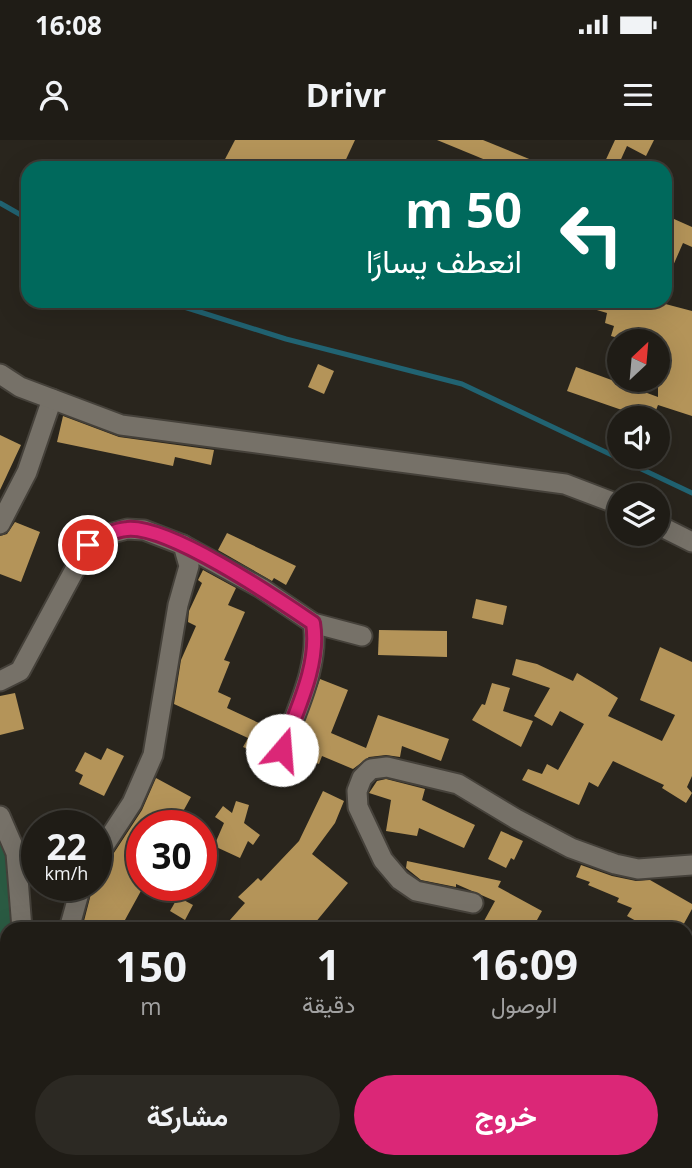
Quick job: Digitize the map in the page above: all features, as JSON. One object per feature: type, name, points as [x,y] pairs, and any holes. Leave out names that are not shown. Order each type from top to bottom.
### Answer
[{"type":"street","points":[[0,374],[20,387],[121,425],[565,484],[607,500]]},
{"type":"street","points":[[0,524],[27,472],[52,400]]},
{"type":"street","points":[[0,681],[20,671],[88,545],[127,528],[144,530],[183,545],[261,588],[313,623],[362,636]]},
{"type":"street","points":[[670,530],[692,542]]},
{"type":"street","points":[[112,834],[132,803],[153,755],[177,605],[189,566],[183,545]]},
{"type":"street","points":[[282,750],[311,665],[316,642],[313,623]]},
{"type":"street","points":[[473,903],[416,891],[400,880],[383,860],[358,807],[357,791],[362,778],[371,769],[387,767],[458,784],[516,820],[572,848],[615,864],[638,869],[692,865]]},
{"type":"street","points":[[0,816],[16,853],[22,922]]},
{"type":"street","points":[[71,922],[77,901]]},
{"type":"green space","points":[[0,837],[16,897],[16,922],[0,922]]},
{"type":"building","points":[[235,140],[355,140],[345,161],[224,161]]},
{"type":"building","points":[[437,140],[483,140],[534,161],[488,161]]},
{"type":"building","points":[[615,140],[654,140],[646,156],[627,146],[620,161],[605,161]]},
{"type":"building","points":[[672,218],[692,227],[692,247],[683,243],[672,268]]},
{"type":"building","points":[[672,306],[692,311],[692,416],[670,409],[670,406],[610,406],[567,391],[576,367],[607,378],[607,392],[644,392],[658,397],[658,392],[670,392],[670,329],[613,329],[614,326],[605,323],[607,313],[590,308],[672,308]]},
{"type":"building","points":[[318,364],[334,371],[324,394],[308,387]]},
{"type":"building","points":[[63,416],[119,437],[214,450],[211,465],[175,457],[173,466],[57,442]]},
{"type":"building","points":[[0,435],[21,445],[0,490]]},
{"type":"building","points":[[15,522],[40,532],[21,582],[0,574],[0,536],[7,534]]},
{"type":"building","points":[[227,533],[296,566],[286,585],[274,578],[272,581],[218,550]]},
{"type":"building","points":[[203,570],[236,588],[228,605],[245,612],[224,660],[230,662],[218,692],[231,698],[227,708],[276,731],[267,758],[243,747],[248,738],[174,704],[181,660],[196,626],[188,622],[189,611],[202,583],[198,580]]},
{"type":"building","points":[[476,599],[507,606],[503,625],[472,618]]},
{"type":"building","points":[[379,630],[447,631],[447,657],[378,655]]},
{"type":"building","points":[[660,647],[692,662],[692,776],[687,787],[692,793],[686,803],[662,788],[664,785],[613,761],[598,787],[589,782],[579,805],[522,780],[528,769],[542,774],[547,764],[558,770],[584,724],[560,711],[552,726],[534,716],[550,688],[512,675],[516,659],[537,664],[573,681],[577,673],[618,698],[608,716],[662,741],[675,715],[640,700]]},
{"type":"building","points":[[320,679],[348,690],[331,733],[366,748],[378,715],[449,739],[441,761],[402,746],[400,757],[369,757],[353,769],[322,756],[319,764],[293,754]]},
{"type":"building","points":[[492,683],[510,688],[503,711],[533,721],[521,747],[472,720],[482,704],[485,705]]},
{"type":"building","points":[[15,693],[24,729],[0,735],[0,696]]},
{"type":"building","points":[[107,748],[124,756],[104,796],[79,784],[83,775],[75,771],[85,752],[101,760]]},
{"type":"building","points":[[156,778],[191,797],[184,810],[142,810]]},
{"type":"building","points":[[386,779],[425,789],[422,800],[475,825],[464,848],[419,828],[417,836],[386,831],[391,800],[369,793],[377,781]]},
{"type":"building","points":[[323,791],[344,801],[335,823],[312,854],[348,883],[316,922],[228,922],[245,903],[238,897],[258,878],[261,881],[299,841]]},
{"type":"building","points":[[236,801],[249,805],[244,823],[260,835],[253,845],[248,841],[240,858],[217,847],[217,839],[224,823],[217,818],[217,814],[223,806],[232,813]]},
{"type":"building","points":[[501,831],[523,841],[514,860],[511,858],[506,868],[488,859]]},
{"type":"building","points":[[126,834],[126,901],[135,901],[124,922],[86,922],[89,901],[112,901],[112,856]]},
{"type":"building","points":[[407,861],[501,881],[498,887],[542,911],[536,922],[486,922],[495,901],[456,884],[456,887],[421,880],[406,868]]},
{"type":"building","points":[[581,865],[612,876],[636,881],[650,880],[692,904],[692,909],[685,922],[638,922],[627,916],[632,908],[617,902],[619,898],[576,877]]},
{"type":"building","points":[[176,901],[186,901],[193,905],[185,920],[170,911]]},
{"type":"waterway","points":[[0,203],[21,215]]},
{"type":"waterway","points":[[187,308],[286,339],[462,384],[692,493]]},
{"type":"route","points":[[88,545],[127,528],[144,530],[177,541],[261,588],[313,623],[316,642],[311,665],[282,750]]}]
